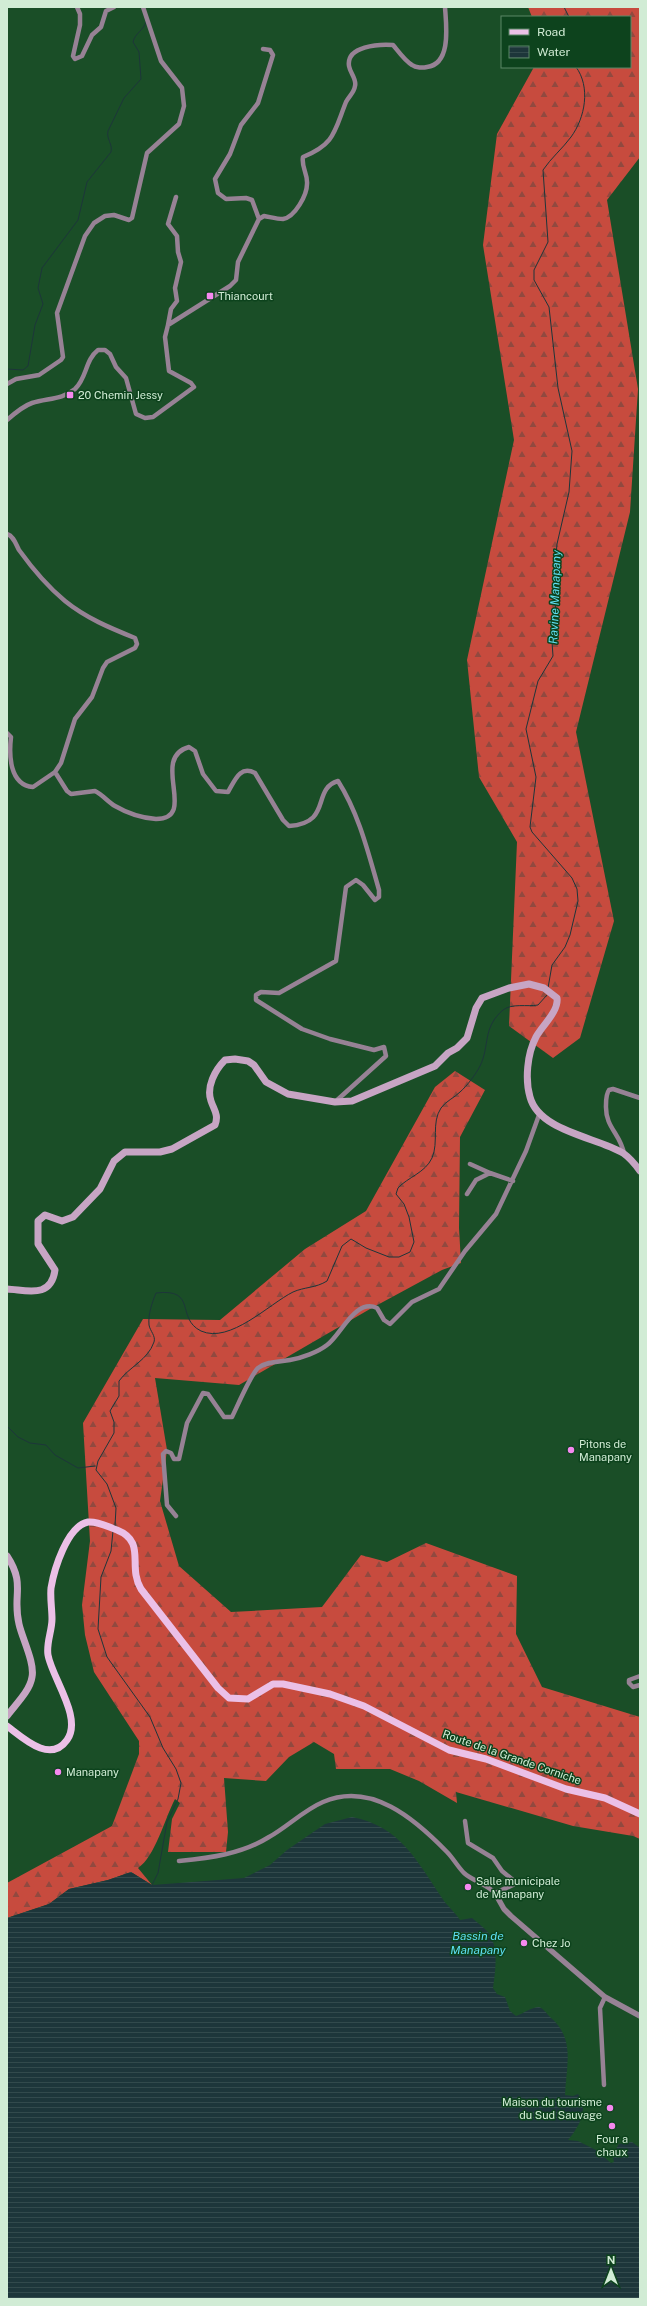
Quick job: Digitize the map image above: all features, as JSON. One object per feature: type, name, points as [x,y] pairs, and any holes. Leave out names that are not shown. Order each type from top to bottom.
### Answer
[{"type":"main road","points":[[7,1288],[33,1292],[42,1290],[48,1285],[53,1279],[55,1270],[38,1244],[38,1221],[45,1215],[62,1221],[73,1217],[100,1189],[118,1156],[127,1151],[160,1152],[172,1149],[215,1125],[217,1112],[211,1101],[210,1086],[225,1060],[235,1059],[248,1061],[254,1065],[266,1082],[282,1092],[335,1102],[357,1100],[396,1081],[434,1066],[448,1053],[458,1048],[464,1042],[476,1008],[482,998],[517,986],[529,984],[544,988],[555,995],[558,1001],[536,1038],[529,1068],[528,1089],[531,1100],[539,1115],[558,1126],[624,1154],[640,1171]]},
{"type":"main road","name":"Route de la Grande Corniche","points":[[7,1726],[43,1750],[55,1749],[62,1745],[71,1732],[72,1720],[48,1656],[52,1620],[51,1590],[69,1536],[85,1523],[95,1522],[126,1534],[134,1544],[135,1576],[141,1589],[218,1688],[229,1698],[248,1699],[274,1684],[283,1684],[330,1694],[364,1706],[449,1750],[486,1759],[566,1789],[605,1798],[640,1814]]},
{"type":"main road","points":[[7,1556],[17,1572],[19,1584],[18,1622],[33,1674],[28,1687],[7,1716]]},
{"type":"street","points":[[76,7],[80,19],[73,56],[75,59],[84,54],[92,35],[101,27],[106,11],[114,7]]},
{"type":"street","points":[[7,384],[16,379],[39,374],[61,360],[63,357],[57,313],[85,236],[94,223],[105,216],[114,215],[128,220],[132,218],[147,153],[175,129],[182,119],[184,106],[182,88],[161,61],[143,7]]},
{"type":"street","points":[[168,325],[230,286],[236,280],[238,262],[259,219],[264,216],[284,219],[292,214],[300,204],[308,186],[302,163],[303,157],[323,147],[331,140],[347,100],[354,92],[356,85],[349,67],[349,58],[354,52],[364,47],[393,45],[412,65],[422,68],[432,67],[440,60],[446,45],[446,7]]},
{"type":"street","points":[[259,219],[252,200],[246,198],[226,199],[218,194],[215,179],[230,154],[241,125],[258,103],[273,55],[270,50],[263,49]]},
{"type":"street","points":[[7,420],[17,411],[32,403],[60,399],[76,388],[84,375],[89,359],[98,350],[104,350],[110,354],[116,367],[126,378],[136,414],[145,418],[153,418],[194,386],[169,371],[165,337],[171,309],[177,301],[176,288],[181,262],[178,252],[178,239],[168,224],[176,197]]},
{"type":"street","points":[[7,534],[11,535],[19,550],[39,576],[64,600],[92,620],[137,641],[135,648],[107,662],[103,668],[92,697],[76,715],[65,754],[55,772],[34,787],[19,780],[10,762],[11,736],[7,733]]},
{"type":"street","points":[[55,772],[71,794],[96,791],[114,806],[133,815],[163,819],[172,814],[175,806],[176,797],[172,784],[171,770],[175,757],[182,749],[189,747],[195,751],[203,774],[216,791],[228,792],[239,774],[244,770],[249,770],[255,773],[283,820],[289,826],[304,825],[314,818],[327,789],[331,783],[338,781],[347,795],[360,825],[379,890],[379,897],[375,900],[363,885],[356,880],[350,882],[346,887],[336,961],[324,970],[279,992],[261,992],[256,995],[256,1000],[302,1029],[330,1039],[374,1050],[384,1047],[386,1056],[335,1102]]},
{"type":"street","points":[[624,1154],[622,1146],[606,1119],[606,1094],[608,1090],[613,1088],[640,1098]]},
{"type":"street","points":[[176,1516],[167,1505],[163,1454],[166,1451],[171,1453],[174,1459],[179,1459],[187,1423],[203,1393],[208,1394],[224,1418],[232,1417],[258,1368],[273,1362],[305,1356],[325,1347],[336,1338],[348,1318],[368,1306],[377,1308],[384,1320],[390,1324],[412,1302],[439,1289],[465,1251],[496,1214],[513,1181],[539,1115]]},
{"type":"street","points":[[470,1164],[513,1181]]},
{"type":"street","points":[[467,1194],[476,1180],[490,1173]]},
{"type":"street","points":[[640,1676],[629,1680],[629,1683],[633,1687],[640,1686]]},
{"type":"street","points":[[179,1861],[206,1858],[242,1850],[269,1837],[322,1802],[349,1796],[361,1796],[382,1801],[399,1812],[445,1850],[465,1874],[489,1887],[511,1916],[605,1997],[640,2016]]},
{"type":"street","points":[[464,1821],[468,1843],[493,1858],[502,1871],[514,1883],[495,1893]]},
{"type":"street","points":[[604,2085],[600,2008],[605,1997]]},
{"type":"green space","points":[[528,7],[640,7],[640,157],[607,200],[638,389],[630,512],[576,732],[614,921],[580,1038],[553,1058],[509,1026],[517,842],[479,777],[467,660],[514,440],[483,245],[497,134],[533,68],[631,68],[631,16],[532,16]]},
{"type":"green space","points":[[455,1071],[485,1090],[460,1137],[459,1228],[461,1263],[442,1270],[370,1309],[239,1385],[155,1378],[167,1450],[160,1501],[179,1566],[231,1612],[322,1607],[361,1555],[387,1562],[426,1543],[517,1576],[516,1634],[542,1687],[640,1717],[640,1839],[633,1836],[573,1826],[456,1792],[457,1803],[419,1781],[390,1769],[336,1769],[334,1754],[314,1742],[289,1757],[266,1781],[224,1778],[228,1832],[226,1852],[168,1852],[172,1819],[180,1803],[175,1799],[155,1846],[144,1863],[138,1868],[152,1885],[131,1872],[108,1880],[69,1889],[49,1904],[7,1918],[7,1883],[112,1826],[139,1754],[139,1741],[94,1672],[85,1635],[82,1605],[90,1541],[83,1423],[143,1319],[220,1320],[305,1249],[366,1211],[435,1087]]},
{"type":"water","name":"Bassin de Manapany","points":[[352,1817],[383,1828],[395,1837],[415,1858],[444,1901],[460,1920],[472,1918],[490,1935],[495,1947],[493,1988],[497,1994],[505,1997],[510,2011],[516,2016],[532,2008],[539,2007],[544,2010],[558,2025],[563,2034],[568,2053],[565,2095],[573,2096],[578,2094],[583,2106],[583,2112],[579,2124],[568,2140],[578,2141],[596,2150],[611,2163],[614,2162],[612,2155],[619,2144],[632,2142],[640,2148],[640,2299],[7,2299],[7,1918],[49,1904],[69,1889],[108,1880],[131,1872],[152,1885],[244,1878],[270,1865],[287,1850],[325,1824]]},
{"type":"waterway","name":"Ravine Manapany","points":[[564,7],[568,16]]},
{"type":"waterway","points":[[7,369],[23,370],[28,366],[35,325],[43,304],[38,288],[42,268],[78,220],[87,182],[111,152],[108,131],[124,98],[141,79],[139,52],[133,42],[146,22]]},
{"type":"waterway","name":"Ravine Manapany","points":[[548,988],[552,965],[565,947],[570,935],[578,901],[577,889],[572,878],[532,832],[530,827],[536,777],[526,729],[538,681],[553,656],[552,642],[556,617],[554,577],[557,544],[569,492],[572,451],[558,388],[549,307],[534,280],[534,270],[548,242],[543,170],[571,137],[583,112],[585,93],[584,84],[577,68]]},
{"type":"waterway","name":"Ravine Manapany","points":[[115,1526],[116,1508],[107,1484],[96,1470],[98,1461],[114,1433],[114,1422],[110,1411],[119,1396],[119,1381],[143,1359],[154,1342],[149,1325],[149,1317],[156,1293],[169,1293],[177,1295],[182,1299],[189,1319],[193,1325],[201,1331],[212,1334],[237,1328],[293,1292],[319,1285],[327,1281],[342,1246],[351,1239],[366,1248],[389,1257],[399,1257],[410,1252],[414,1242],[409,1217],[404,1204],[396,1194],[398,1188],[421,1171],[432,1158],[435,1146],[436,1120],[438,1114],[441,1108],[448,1101],[466,1087],[478,1069],[483,1059],[489,1030],[496,1017],[507,1008],[515,1006],[538,1005],[547,995]]},
{"type":"waterway","points":[[7,1426],[18,1437],[30,1443],[46,1445],[55,1455],[78,1468],[95,1466]]},
{"type":"waterway","name":"Ravine Manapany","points":[[113,1531],[111,1551],[101,1577],[98,1629],[107,1657],[150,1717],[163,1748],[176,1769],[181,1783],[178,1799],[167,1822],[158,1873],[152,1885]]},
{"type":"place","name":"Thiancourt","points":[[210,296]]},
{"type":"place","name":"20 Chemin Jessy","points":[[70,395]]},
{"type":"place","name":"Pitons de Manapany","points":[[571,1450]]},
{"type":"place","name":"Manapany","points":[[58,1772]]},
{"type":"place","name":"Salle municipale de Manapany","points":[[468,1887]]},
{"type":"place","name":"Chez Jo","points":[[524,1943]]},
{"type":"place","name":"Maison du tourisme du Sud Sauvage","points":[[610,2108]]},
{"type":"place","name":"Four a chaux","points":[[612,2126]]}]
